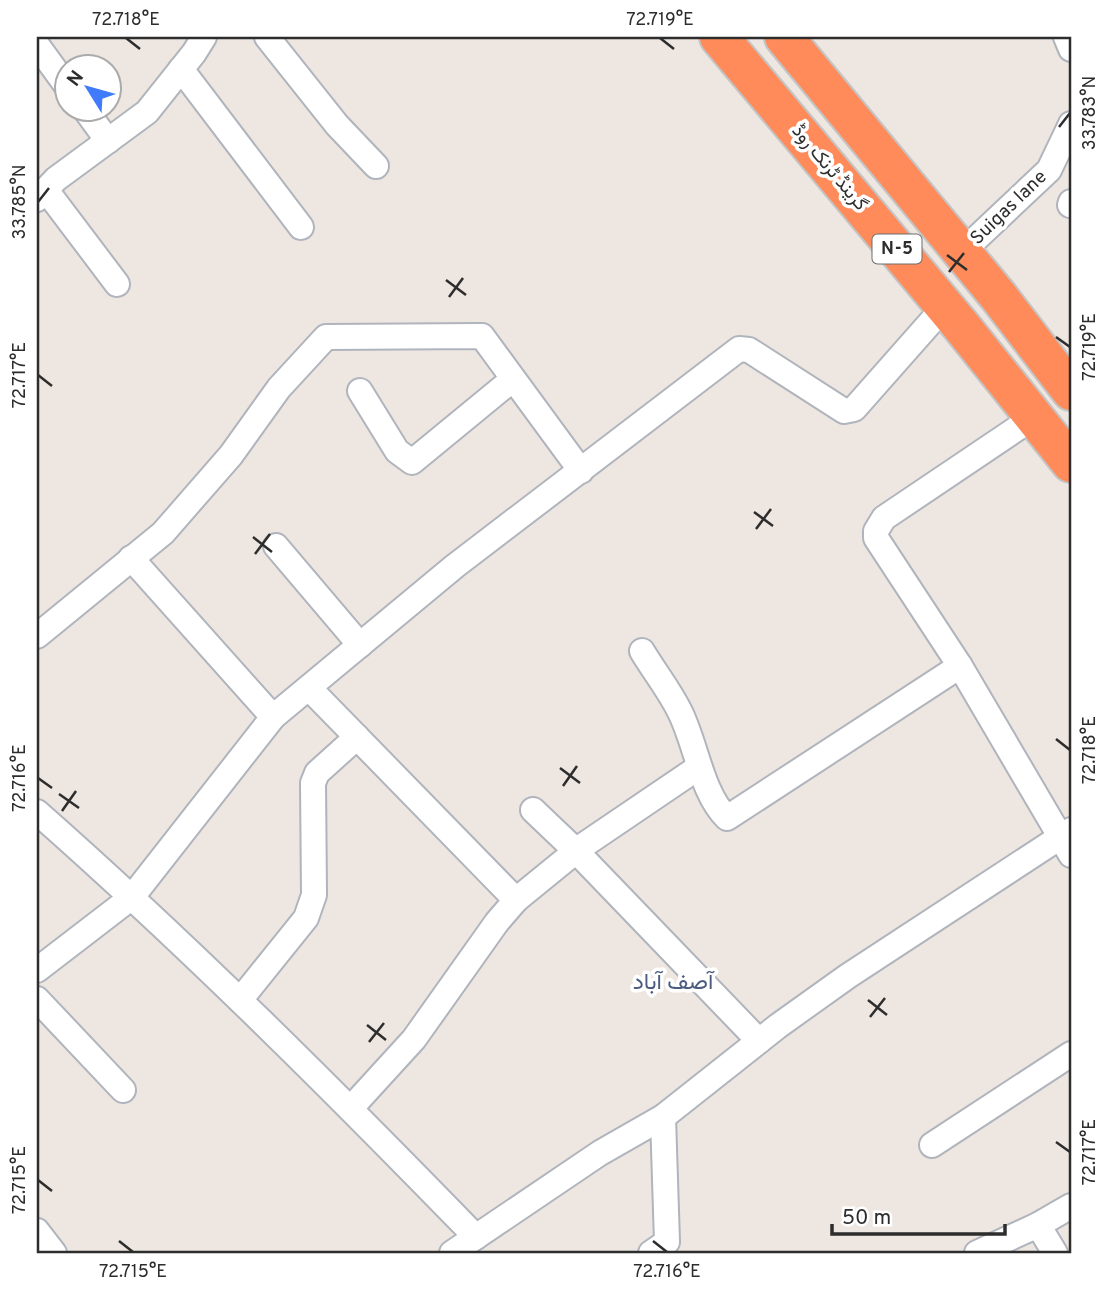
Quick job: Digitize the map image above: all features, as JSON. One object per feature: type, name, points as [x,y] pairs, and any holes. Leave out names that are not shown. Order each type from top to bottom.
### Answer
[{"type":"highway","name":"گرینڈ ٹرنک روڈ","points":[[719,37],[945,306],[1071,463]]},
{"type":"highway","points":[[743,66],[777,37]]},
{"type":"highway","name":"N-5","points":[[784,37],[962,252],[1071,391]]},
{"type":"street","points":[[117,284],[41,194],[147,112],[204,37]]},
{"type":"street","points":[[267,37],[337,125],[376,166]]},
{"type":"street","points":[[1066,37],[1071,49]]},
{"type":"street","points":[[37,45],[52,66]]},
{"type":"street","points":[[181,69],[302,227]]},
{"type":"street","points":[[94,122],[108,141]]},
{"type":"street","name":"Suigas lane","points":[[962,252],[1049,170],[1071,124]]},
{"type":"street","points":[[37,970],[132,897],[273,717],[455,566],[739,349],[750,350],[844,411],[854,409],[945,306]]},
{"type":"street","points":[[37,636],[163,533],[231,455],[279,388],[326,337],[482,336],[580,471]]},
{"type":"street","points":[[360,391],[397,451],[412,462],[513,379]]},
{"type":"street","points":[[452,1253],[600,1153],[663,1116],[848,976],[1068,841],[960,666],[876,538],[876,531],[884,518],[1034,417]]},
{"type":"street","points":[[276,546],[360,645]]},
{"type":"street","points":[[131,558],[273,717]]},
{"type":"street","points":[[642,651],[680,712],[699,767],[720,811],[727,818],[960,666]]},
{"type":"street","points":[[309,688],[516,900]]},
{"type":"street","points":[[240,1000],[306,918],[314,895],[313,783],[317,773],[357,737]]},
{"type":"street","points":[[351,1108],[414,1039],[497,922],[516,900],[576,851],[699,767]]},
{"type":"street","points":[[533,810],[759,1041]]},
{"type":"street","points":[[37,812],[132,897],[240,1000],[351,1108],[476,1237]]},
{"type":"street","points":[[37,999],[123,1090]]},
{"type":"street","points":[[932,1145],[1071,1054]]},
{"type":"street","points":[[650,1253],[667,1242],[663,1116]]},
{"type":"street","points":[[977,1253],[1038,1226],[1071,1206]]},
{"type":"street","points":[[1038,1226],[1055,1253]]},
{"type":"street","points":[[37,1231],[54,1253]]},
{"type":"district","name":"آصف آباد","points":[[673,983]]}]
